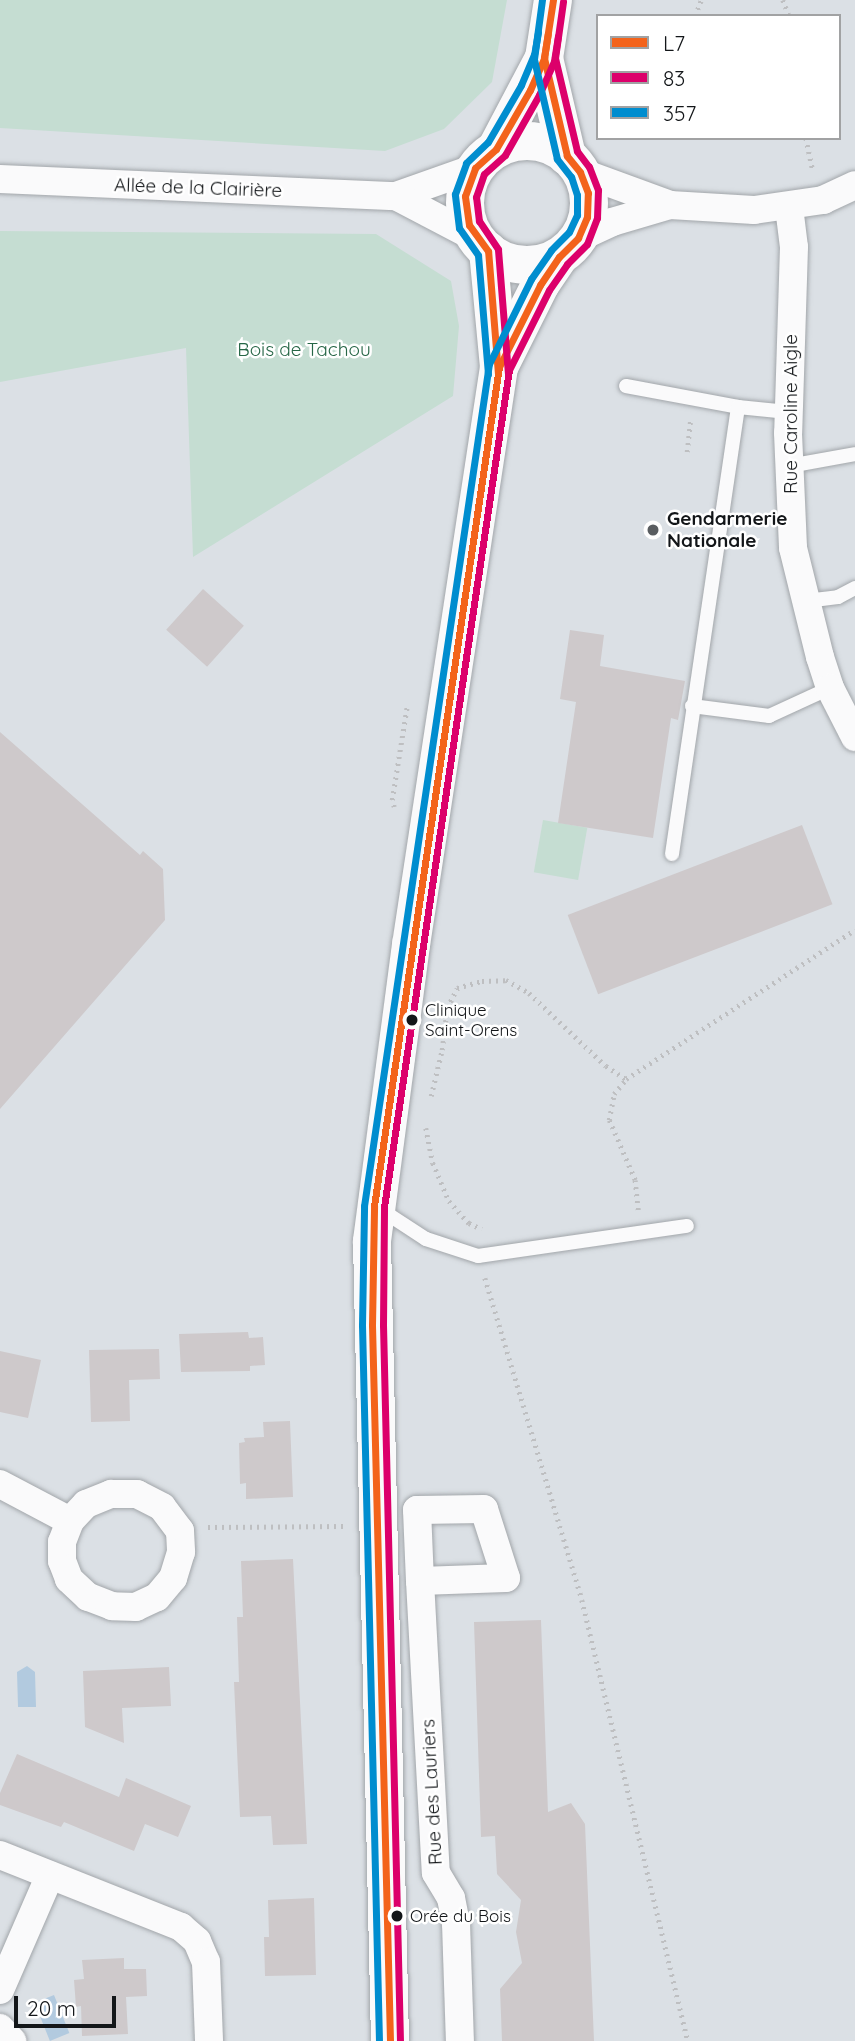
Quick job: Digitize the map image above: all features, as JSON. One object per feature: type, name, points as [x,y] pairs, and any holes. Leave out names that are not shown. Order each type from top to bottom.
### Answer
[{"type":"main road","points":[[553,0],[544,58],[465,196],[469,225],[482,245],[500,259],[530,265],[568,247]]},
{"type":"main road","points":[[499,367],[540,285],[584,228],[589,205],[573,164],[544,58]]},
{"type":"main road","points":[[486,159],[513,142],[532,141],[551,146],[573,164]]},
{"type":"main road","points":[[390,2041],[372,1325],[374,1206],[499,367],[482,245]]},
{"type":"street","name":"Allée de la Clairière","points":[[0,179],[396,196],[486,159]]},
{"type":"street","points":[[573,164],[670,205],[754,210],[789,207],[823,201],[855,186]]},
{"type":"street","name":"Allée de la Clairière","points":[[396,196],[482,245]]},
{"type":"street","points":[[568,247],[612,222],[670,205]]},
{"type":"street","name":"Rue Caroline Aigle","points":[[789,207],[794,247],[788,412],[793,548],[830,688],[855,737]]},
{"type":"street","points":[[0,1484],[70,1521]]},
{"type":"street","points":[[111,1494],[137,1494],[162,1507],[180,1531],[181,1552],[173,1578],[157,1597],[136,1607],[112,1606],[88,1597],[69,1579],[62,1552],[70,1521],[86,1504],[111,1494]]},
{"type":"street","name":"Rue des Lauriers","points":[[420,1581],[436,1873],[451,1898],[456,1923],[460,2041]]},
{"type":"street","points":[[0,1855],[181,1927],[197,1941],[206,1962],[209,2041]]},
{"type":"street","points":[[0,1990],[50,1875]]},
{"type":"street","points":[[0,2028],[12,2041]]},
{"type":"lane","points":[[626,386],[738,407],[788,412]]},
{"type":"lane","points":[[671,854],[738,407]]},
{"type":"lane","points":[[789,466],[855,454]]},
{"type":"lane","points":[[806,601],[838,597],[855,588]]},
{"type":"lane","points":[[692,706],[769,716],[830,688]]},
{"type":"lane","points":[[374,1206],[426,1239],[478,1256],[687,1226]]},
{"type":"path","points":[[392,800],[408,705]]},
{"type":"path","points":[[597,1241],[640,1208],[635,1180],[609,1120],[614,1094],[626,1079],[855,930]]},
{"type":"path","points":[[430,1106],[447,1008],[457,988],[482,981],[506,980],[529,992],[606,1066],[626,1079]]},
{"type":"path","points":[[428,1119],[426,1133],[433,1163],[449,1201],[469,1223],[492,1234]]},
{"type":"path","points":[[469,1223],[582,1600],[688,2041]]},
{"type":"path","points":[[180,1531],[207,1527],[352,1526]]},
{"type":"green space","points":[[0,0],[507,0],[492,82],[444,129],[385,151],[0,128]]},
{"type":"green space","name":"Bois de Tachou","points":[[0,231],[376,234],[451,281],[459,326],[453,396],[193,557],[186,348],[0,382]]},
{"type":"green space","points":[[543,820],[587,828],[578,880],[534,872]]},
{"type":"water","points":[[27,1666],[35,1672],[36,1707],[18,1707],[17,1672]]},
{"type":"water","points":[[54,1995],[69,2033],[50,2041],[35,2003]]},
{"type":"building","points":[[203,589],[244,626],[207,667],[166,630]]},
{"type":"building","points":[[570,630],[604,635],[600,666],[685,681],[678,720],[671,718],[653,838],[558,823],[576,702],[560,699]]},
{"type":"building","points":[[0,732],[140,855],[143,851],[163,869],[165,920],[0,1109]]},
{"type":"building","points":[[802,825],[832,904],[598,994],[568,915]]},
{"type":"building","points":[[248,1332],[249,1338],[263,1337],[265,1365],[250,1366],[250,1371],[181,1372],[179,1334]]},
{"type":"building","points":[[159,1349],[160,1379],[129,1380],[130,1421],[91,1422],[89,1350]]},
{"type":"building","points":[[0,1351],[41,1360],[28,1418],[0,1412]]},
{"type":"building","points":[[290,1421],[293,1497],[246,1499],[246,1483],[240,1484],[239,1443],[245,1442],[244,1438],[264,1437],[263,1422]]},
{"type":"building","points":[[293,1559],[307,1844],[273,1845],[271,1816],[240,1817],[234,1682],[239,1682],[237,1617],[243,1617],[241,1561]]},
{"type":"building","points":[[541,1620],[548,1812],[571,1803],[585,1824],[594,2041],[502,2041],[500,1989],[522,1963],[516,1932],[521,1900],[497,1874],[495,1836],[481,1837],[474,1622]]},
{"type":"building","points":[[169,1667],[171,1706],[122,1708],[124,1743],[85,1727],[83,1671]]},
{"type":"building","points":[[17,1754],[119,1797],[126,1778],[191,1806],[178,1837],[145,1824],[134,1851],[64,1822],[61,1827],[0,1805],[0,1793]]},
{"type":"building","points":[[314,1898],[316,1975],[265,1976],[264,1937],[269,1937],[268,1900]]},
{"type":"building","points":[[124,1958],[124,1969],[146,1969],[147,1996],[126,1997],[128,2034],[82,2036],[81,2006],[76,2007],[74,1980],[84,1979],[82,1960]]},
{"type":"transit line","name":"357","points":[[379,2041],[362,1325],[364,1206],[489,364],[531,279],[551,250],[569,232],[577,215],[577,195],[571,177],[557,159],[534,59],[542,0]]},
{"type":"transit line","name":"L7","points":[[390,2041],[372,1325],[374,1206],[499,367],[540,285],[559,257],[578,238],[587,217],[588,193],[580,172],[567,156],[544,58],[553,0]]},
{"type":"transit line","name":"83","points":[[400,2041],[383,1325],[384,1207],[509,370],[549,290],[567,264],[587,244],[597,218],[598,190],[589,167],[577,151],[555,58],[563,2]]},
{"type":"transit line","name":"357","points":[[488,374],[478,255],[459,228],[455,194],[466,163],[488,142],[521,85],[534,55],[538,32]]},
{"type":"transit line","name":"L7","points":[[498,374],[488,251],[469,225],[465,196],[475,168],[496,149],[530,90],[544,58],[548,34]]},
{"type":"transit line","name":"83","points":[[508,374],[498,249],[479,221],[476,197],[484,174],[505,155],[539,95],[554,61],[558,36]]},
{"type":"place","name":"Gendarmerie Nationale","points":[[653,530]]},
{"type":"place","name":"Clinique Saint-Orens","points":[[412,1020]]},
{"type":"place","name":"Orée du Bois","points":[[397,1916]]}]
